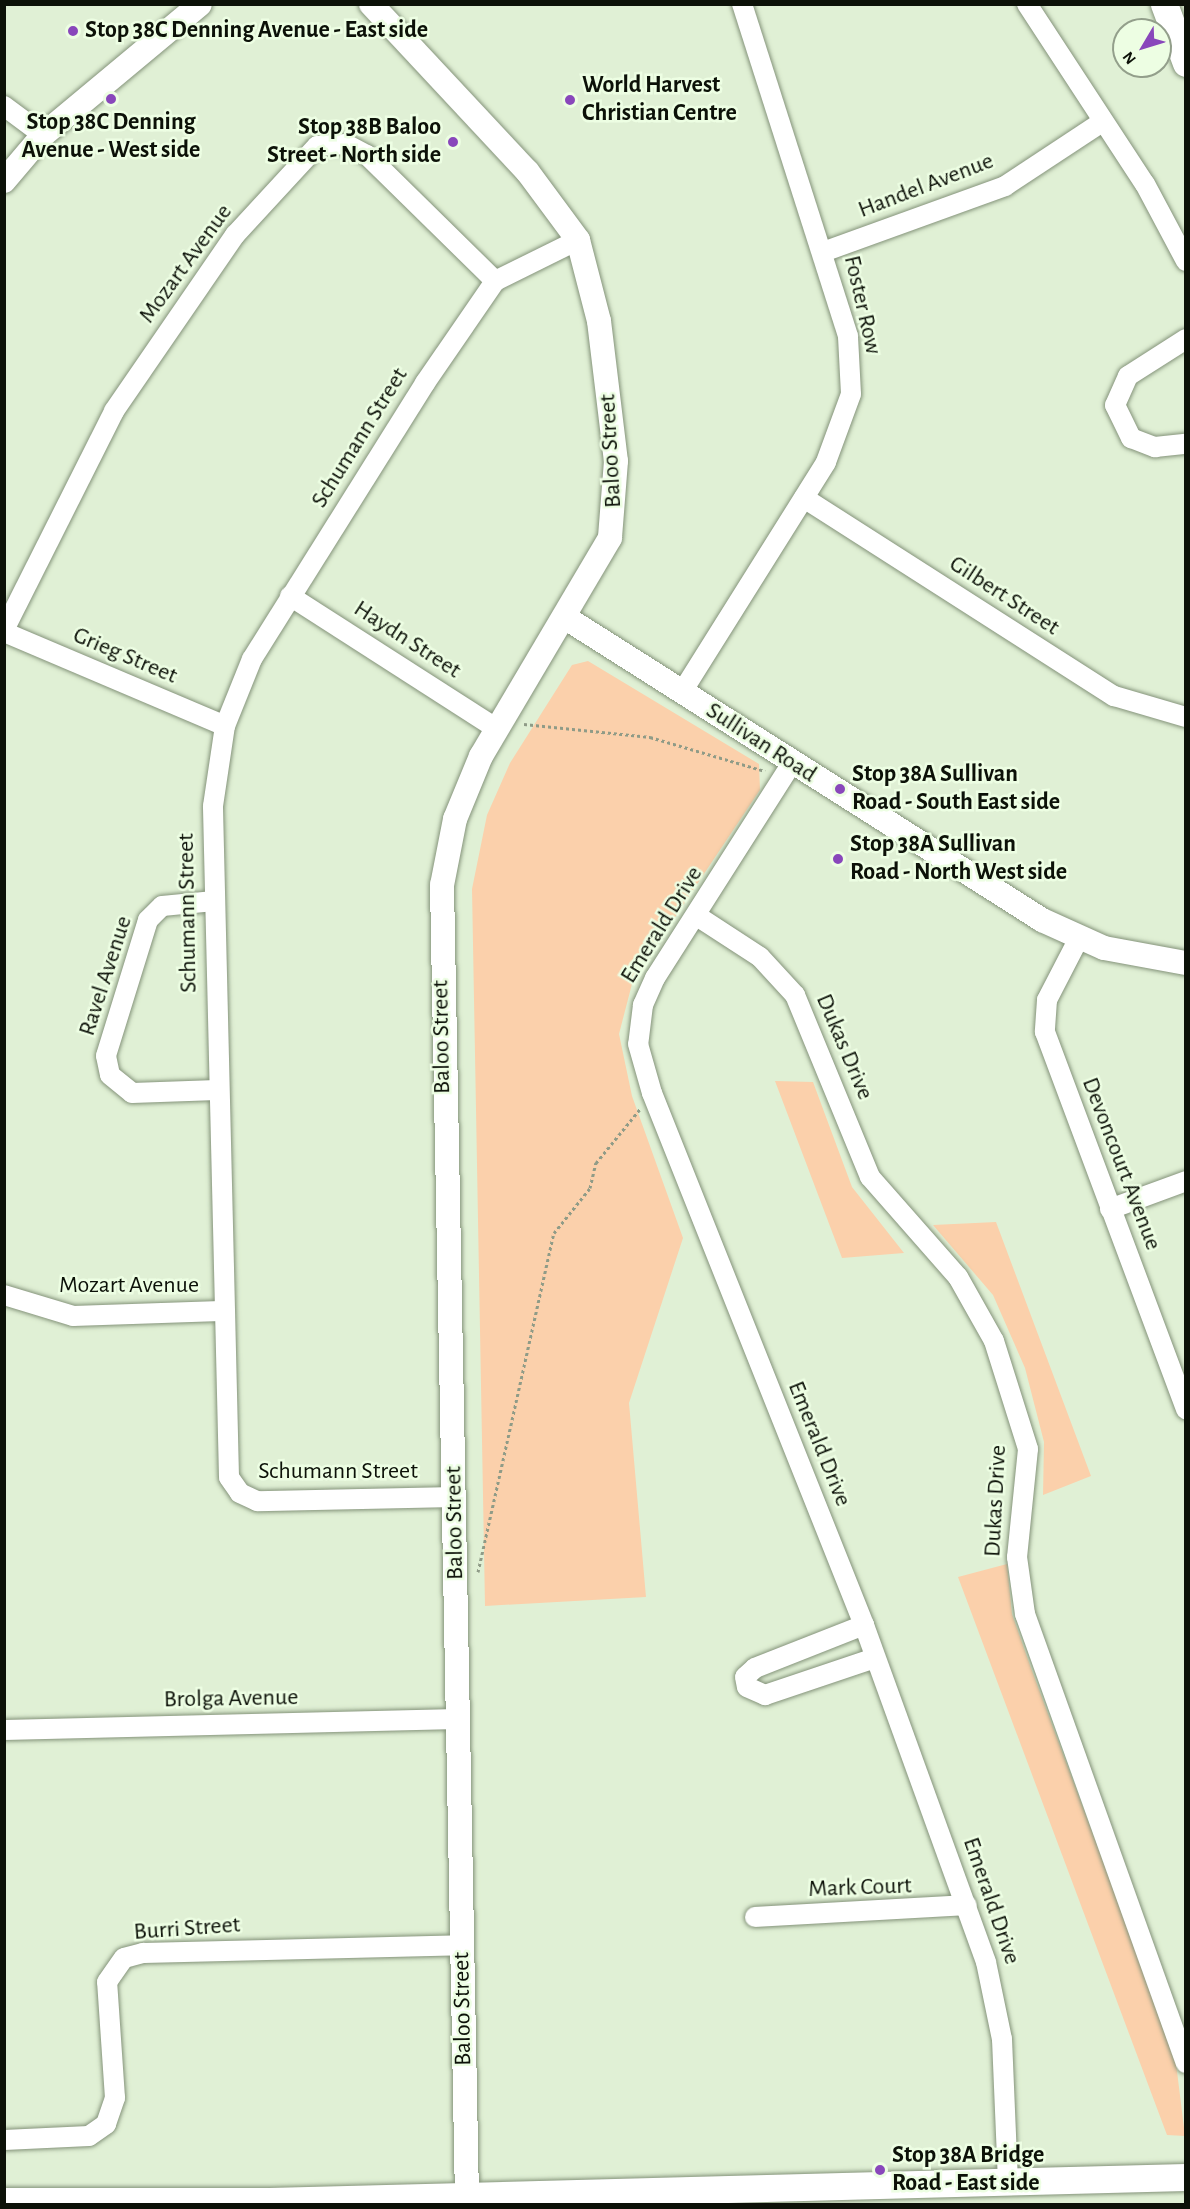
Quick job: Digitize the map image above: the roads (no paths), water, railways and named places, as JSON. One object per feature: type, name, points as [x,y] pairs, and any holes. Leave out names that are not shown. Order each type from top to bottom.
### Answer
[{"type":"main road","points":[[1164,4],[1185,63]]},
{"type":"main road","points":[[4,2201],[467,2200],[1185,2177]]},
{"type":"street","points":[[4,181],[43,135],[201,4]]},
{"type":"street","name":"Baloo Street","points":[[371,4],[527,171],[578,240],[599,321],[617,484],[610,538],[566,618],[499,721],[455,819],[440,913],[455,1497],[467,2200]]},
{"type":"street","name":"Foster Row","points":[[682,692],[804,498],[838,438],[850,394],[848,336],[742,4]]},
{"type":"street","points":[[1027,4],[1102,122],[1145,184],[1185,261]]},
{"type":"street","points":[[4,106],[43,135]]},
{"type":"street","name":"Handel Avenue","points":[[823,252],[1005,186],[1102,122]]},
{"type":"street","name":"Mozart Avenue","points":[[4,631],[114,411],[228,244],[316,146],[346,144],[368,155],[495,281]]},
{"type":"street","points":[[495,281],[578,240]]},
{"type":"street","name":"Schumann Street","points":[[455,1497],[257,1501],[240,1493],[226,1467],[221,1311],[213,806],[225,726],[252,659],[290,596],[495,281]]},
{"type":"street","points":[[1185,339],[1128,376],[1115,405],[1131,438],[1155,447],[1185,444]]},
{"type":"street","name":"Gilbert Street","points":[[804,498],[1114,696],[1185,717]]},
{"type":"street","name":"Haydn Street","points":[[290,596],[499,721]]},
{"type":"street","name":"Sullivan Road","points":[[566,618],[1029,913],[1079,938],[1123,953],[1185,963]]},
{"type":"street","name":"Grieg Street","points":[[4,631],[225,726]]},
{"type":"street","name":"Emerald Drive","points":[[792,764],[643,1005],[638,1044],[652,1093],[864,1626],[967,1905],[999,2013],[1008,2181]]},
{"type":"street","name":"Ravel Avenue","points":[[214,901],[172,903],[148,920],[106,1056],[110,1075],[132,1093],[217,1090]]},
{"type":"street","name":"Dukas Drive","points":[[697,916],[760,957],[795,995],[870,1177],[958,1277],[994,1341],[1028,1449],[1017,1557],[1024,1614],[1185,2063]]},
{"type":"street","name":"Devoncourt Avenue","points":[[1079,938],[1050,991],[1044,1026],[1185,1410]]},
{"type":"street","points":[[1110,1209],[1185,1182]]},
{"type":"street","name":"Mozart Avenue","points":[[4,1295],[73,1316],[221,1311]]},
{"type":"street","points":[[864,1626],[754,1668],[745,1677],[747,1687],[765,1695],[875,1658]]},
{"type":"street","name":"Brolga Avenue","points":[[4,1730],[458,1719]]},
{"type":"street","name":"Mark Court","points":[[755,1917],[967,1905]]},
{"type":"street","name":"Burri Street","points":[[4,2140],[89,2136],[106,2124],[115,2098],[108,1982],[124,1958],[143,1953],[462,1945]]},
{"type":"place","name":"Stop 38C Denning Avenue - East side","points":[[73,31]]},
{"type":"place","name":"Stop 38C Denning Avenue - West side","points":[[111,99]]},
{"type":"place","name":"World Harvest Christian Centre","points":[[570,100]]},
{"type":"place","name":"Stop 38B Baloo Street - North side","points":[[453,142]]},
{"type":"place","name":"Stop 38A Sullivan Road - South East side","points":[[840,789]]},
{"type":"place","name":"Stop 38A Sullivan Road - North West side","points":[[838,859]]},
{"type":"place","name":"Stop 38A Bridge Road - East side","points":[[880,2170]]}]
